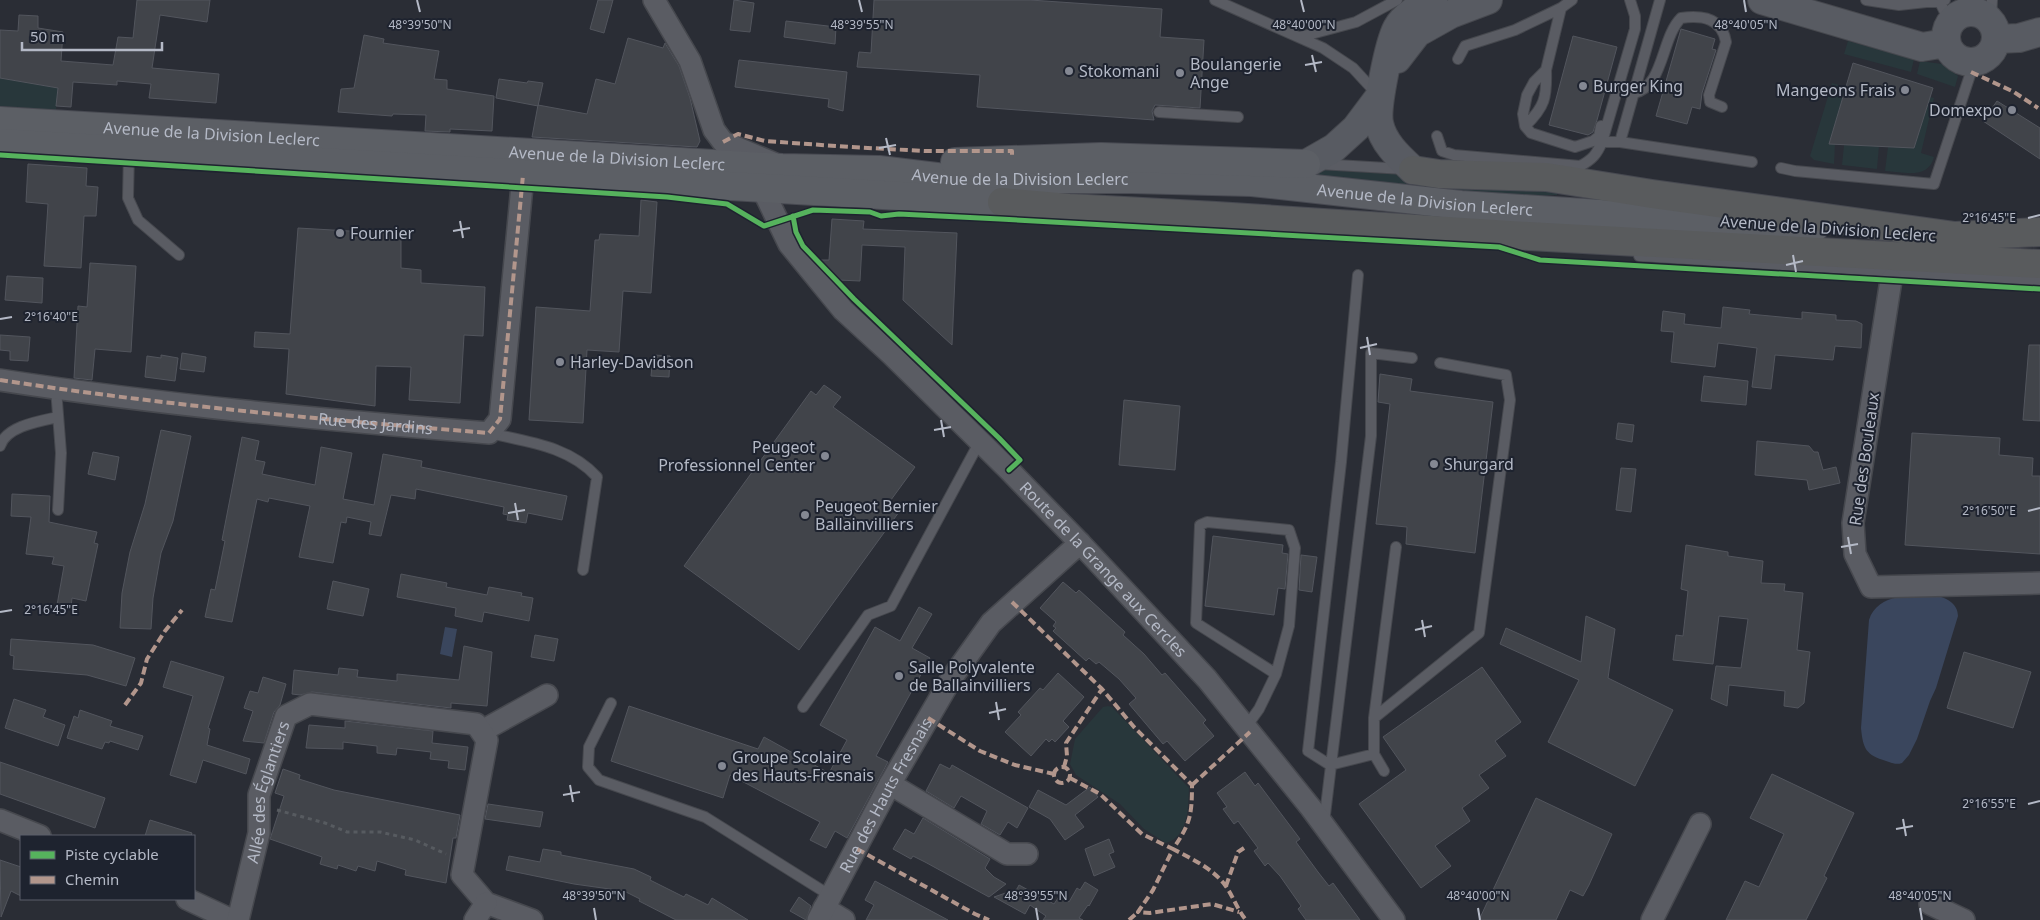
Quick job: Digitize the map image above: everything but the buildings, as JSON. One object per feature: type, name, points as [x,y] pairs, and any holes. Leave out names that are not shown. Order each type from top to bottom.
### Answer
[{"type":"highway","points":[[1413,170],[1438,174],[1546,177],[1652,194],[1955,236],[2040,232]]},
{"type":"highway","name":"Avenue de la Division Leclerc","points":[[1002,202],[1069,208],[1509,235],[2040,264]]},
{"type":"main road","name":"Avenue de la Division Leclerc","points":[[0,121],[782,168],[879,170],[953,179],[1131,179],[1252,182],[1461,205],[2040,242]]},
{"type":"main road","name":"Avenue de la Division Leclerc","points":[[0,144],[1002,202]]},
{"type":"main road","points":[[879,170],[952,162],[1101,157],[1306,164]]},
{"type":"street","points":[[654,0],[690,61],[714,130],[723,142],[782,168]]},
{"type":"street","points":[[1413,170],[1395,154],[1385,140],[1379,123],[1382,85],[1397,28],[1414,11],[1433,0]]},
{"type":"street","points":[[1306,164],[1334,148],[1350,133],[1417,33],[1450,14],[1488,0]]},
{"type":"street","points":[[1762,0],[1791,4],[1922,47],[1944,13]]},
{"type":"street","points":[[1944,13],[1958,14],[1970,11],[1981,13],[2020,38],[2040,32]]},
{"type":"street","points":[[1944,13],[1956,57],[1966,62],[1976,62],[1986,58],[1994,50],[1993,20]]},
{"type":"street","points":[[489,433],[500,419],[523,175]]},
{"type":"street","name":"Route de la Grange aux Cercles","points":[[762,188],[789,244],[842,310],[980,441],[1080,543],[1207,679],[1324,824],[1394,920]]},
{"type":"street","name":"Rue des Bouleaux","points":[[1891,280],[1853,523],[1855,554],[1870,587],[2040,583]]},
{"type":"street","name":"Rue des Jardins","points":[[0,380],[56,389],[342,421],[489,433]]},
{"type":"street","name":"Rue des Hauts Fresnais","points":[[824,908],[890,784],[951,679],[991,623],[1080,543]]},
{"type":"street","points":[[532,920],[480,912],[462,874],[487,740],[482,731],[547,695]]},
{"type":"street","name":"Allée des Églantiers","points":[[238,920],[259,833],[260,795],[286,716],[310,704],[476,724],[482,731]]},
{"type":"street","points":[[890,784],[1007,854],[1027,854]]},
{"type":"street","points":[[0,820],[38,835]]},
{"type":"street","points":[[1652,920],[1700,824]]},
{"type":"street","points":[[189,900],[232,920]]},
{"type":"street","points":[[1930,904],[1964,920]]},
{"type":"street","points":[[824,908],[844,920]]},
{"type":"lane","points":[[1214,0],[1300,37],[1335,55],[1382,85]]},
{"type":"lane","points":[[1300,37],[1356,22],[1397,0]]},
{"type":"lane","points":[[1458,59],[1465,46],[1515,30],[1561,8],[1572,0]]},
{"type":"lane","points":[[1436,136],[1442,150],[1454,155],[1580,166],[1590,161],[1598,153],[1602,142],[1635,29],[1635,16],[1630,0]]},
{"type":"lane","points":[[1620,142],[1660,0]]},
{"type":"lane","points":[[1866,0],[1944,13]]},
{"type":"lane","points":[[1525,126],[1541,109],[1545,100],[1547,87],[1546,70],[1561,8]]},
{"type":"lane","points":[[1634,93],[1641,91],[1654,79],[1670,32],[1681,18],[1713,20],[1720,26],[1726,42],[1709,95],[1710,102],[1722,107]]},
{"type":"lane","points":[[1546,70],[1534,82],[1527,95],[1523,114],[1525,126],[1531,133],[1575,147],[1593,141],[1598,136],[1618,64],[1630,46]]},
{"type":"lane","points":[[1781,168],[1794,171],[1934,184],[1976,62]]},
{"type":"lane","points":[[1159,112],[1238,116]]},
{"type":"lane","points":[[1602,142],[1620,142],[1752,162]]},
{"type":"lane","points":[[129,151],[128,198],[138,220],[179,255]]},
{"type":"lane","points":[[1306,164],[1413,170]]},
{"type":"lane","points":[[1509,235],[1540,250],[2040,281]]},
{"type":"lane","points":[[1358,275],[1342,462],[1308,751],[1330,765],[1374,754]]},
{"type":"lane","points":[[1324,824],[1371,436],[1371,353],[1412,358]]},
{"type":"lane","points":[[1374,718],[1479,633],[1510,400],[1506,375],[1440,363]]},
{"type":"lane","points":[[56,389],[61,454],[58,510]]},
{"type":"lane","points":[[0,446],[2,441],[23,425],[58,417]]},
{"type":"lane","points":[[489,433],[560,450],[586,465],[597,477],[583,570]]},
{"type":"lane","points":[[803,707],[868,615],[891,606],[980,441]]},
{"type":"lane","points":[[1246,727],[1259,709],[1276,674],[1289,626],[1295,548],[1289,530],[1207,522],[1200,525],[1196,623],[1276,674]]},
{"type":"lane","points":[[1384,770],[1374,754],[1374,718],[1396,547]]},
{"type":"lane","points":[[611,703],[589,747],[588,767],[599,780],[705,817],[824,908]]},
{"type":"path","points":[[259,806],[325,822],[347,832],[380,832],[415,840],[450,857],[465,861]]},
{"type":"shaded area","points":[[1848,41],[1914,59],[1911,72],[1844,54]]},
{"type":"shaded area","points":[[1920,61],[1942,64],[1958,76],[1955,87],[1917,74]]},
{"type":"shaded area","points":[[0,78],[58,88],[56,110],[0,106]]},
{"type":"shaded area","points":[[1832,83],[1846,87],[1829,144],[1835,144],[1834,164],[1814,160],[1810,156]]},
{"type":"shaded area","points":[[1930,97],[1934,98],[1921,153],[1934,157],[1931,164],[1921,172],[1885,171],[1888,147],[1914,148]]},
{"type":"shaded area","points":[[1844,145],[1879,146],[1877,169],[1842,165]]},
{"type":"shaded area","points":[[1216,164],[1410,175],[1559,189],[1557,195],[1463,197]]},
{"type":"shaded area","points":[[1103,707],[1112,707],[1189,788],[1186,820],[1183,828],[1174,839],[1166,843],[1144,829],[1120,804],[1076,775],[1070,764],[1075,739]]},
{"type":"water","points":[[1935,595],[1954,604],[1958,616],[1936,688],[1917,739],[1909,755],[1902,763],[1892,763],[1879,759],[1870,753],[1865,746],[1862,735],[1869,620],[1880,604],[1888,600],[1897,597]]},
{"type":"water","points":[[445,627],[457,629],[452,657],[440,654]]},
{"type":"marked path","points":[[1971,72],[2014,92],[2038,108]]},
{"type":"marked path","points":[[723,142],[738,134],[765,141],[850,147],[926,151],[1012,151],[1012,156]]},
{"type":"marked path","points":[[0,380],[244,411],[489,433],[500,419],[523,175]]},
{"type":"marked path","points":[[1012,602],[1102,689],[1134,727],[1192,785],[1189,819],[1173,849],[1201,864],[1220,879],[1246,920]]},
{"type":"marked path","points":[[125,705],[141,683],[147,659],[165,631],[182,610]]},
{"type":"marked path","points":[[1064,767],[1067,756],[1066,743],[1102,689]]},
{"type":"marked path","points":[[928,718],[980,751],[1015,765],[1054,774]]},
{"type":"marked path","points":[[1192,785],[1250,732]]},
{"type":"marked path","points":[[1059,767],[1065,767],[1070,772],[1070,775],[1068,781],[1059,783],[1054,778],[1054,772],[1059,767]]},
{"type":"marked path","points":[[1070,778],[1100,794],[1142,834],[1173,849],[1153,890],[1138,912],[1150,913],[1212,904],[1239,912]]},
{"type":"marked path","points":[[1226,886],[1238,852],[1244,848]]},
{"type":"marked path","points":[[857,849],[989,920]]},
{"type":"marked path","points":[[1129,920],[1138,912]]},
{"type":"cycle path","points":[[0,155],[667,197],[727,204],[764,226],[813,210],[870,212],[881,216],[899,214],[1000,219],[1499,247],[1540,260],[2040,289]]},
{"type":"cycle path","points":[[793,216],[796,232],[803,246],[854,299],[1020,460],[1009,470]]},
{"type":"place","name":"Stokomani","points":[[1069,71]]},
{"type":"place","name":"Boulangerie Ange","points":[[1180,73]]},
{"type":"place","name":"Burger King","points":[[1583,86]]},
{"type":"place","name":"Mangeons Frais","points":[[1905,90]]},
{"type":"place","name":"Domexpo","points":[[2012,110]]},
{"type":"place","name":"Fournier","points":[[340,233]]},
{"type":"place","name":"Harley-Davidson","points":[[560,362]]},
{"type":"place","name":"Peugeot Professionnel Center","points":[[825,456]]},
{"type":"place","name":"Shurgard","points":[[1434,464]]},
{"type":"place","name":"Peugeot Bernier Ballainvilliers","points":[[805,515]]},
{"type":"place","name":"Salle Polyvalente de Ballainvilliers","points":[[899,676]]},
{"type":"place","name":"Groupe Scolaire des Hauts-Fresnais","points":[[722,766]]}]
